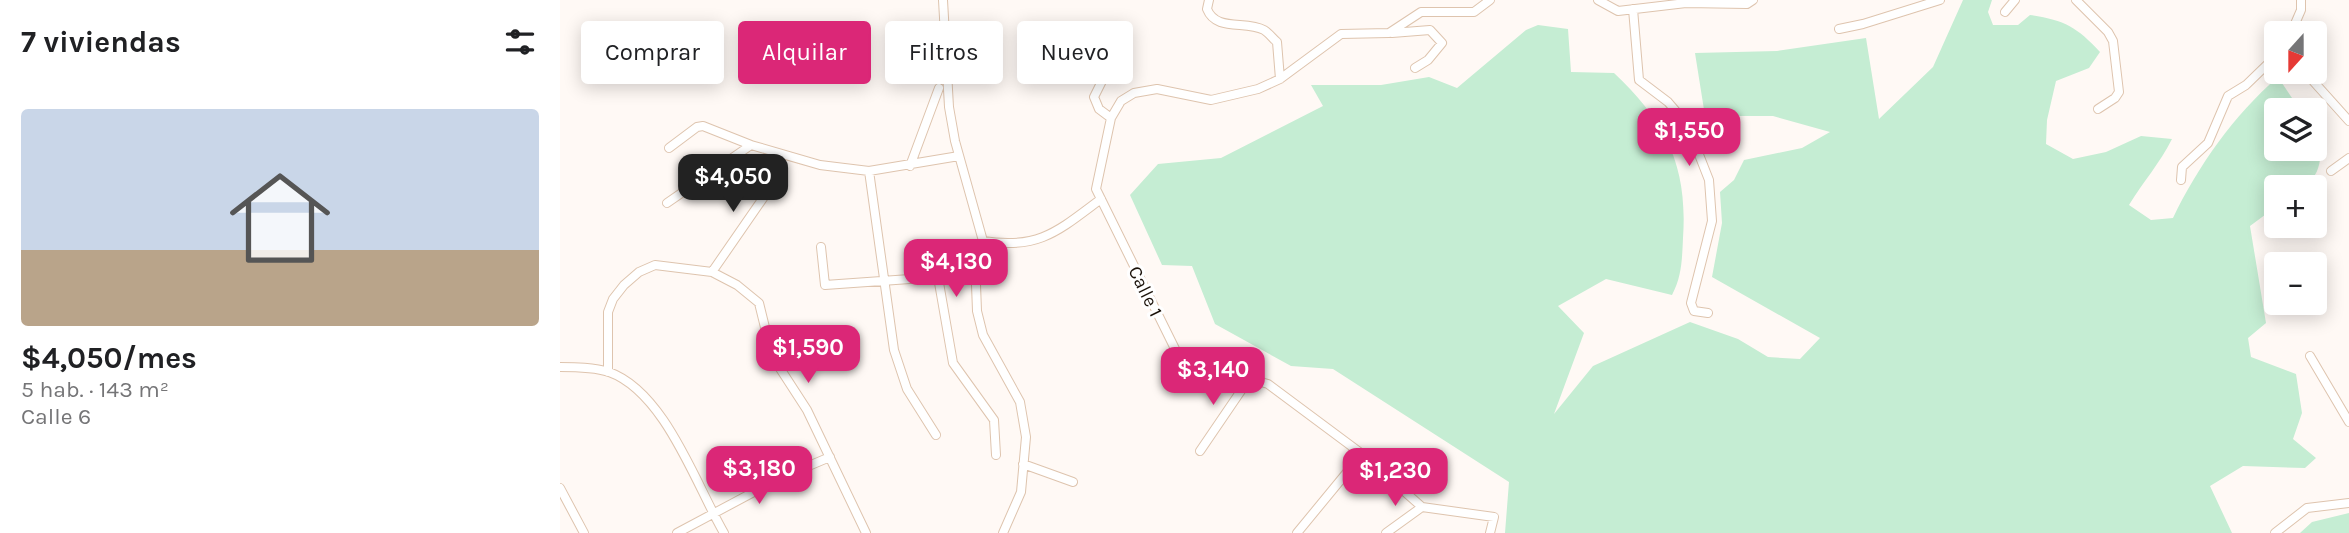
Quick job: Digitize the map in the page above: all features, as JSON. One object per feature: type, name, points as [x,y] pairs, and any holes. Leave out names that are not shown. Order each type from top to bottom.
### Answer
[{"type":"street","points":[[943,0],[948,107],[983,241],[975,258],[977,311],[983,335],[1020,402],[1026,437],[1021,492],[1003,533]]},
{"type":"street","points":[[1209,0],[1207,9],[1210,16],[1220,22],[1263,30],[1277,42],[1280,79]]},
{"type":"street","points":[[1389,33],[1421,12],[1474,12],[1490,0]]},
{"type":"street","points":[[1598,0],[1618,12],[1686,3],[1748,4],[1753,0]]},
{"type":"street","points":[[1839,29],[1940,0]]},
{"type":"street","points":[[2005,12],[2015,0]]},
{"type":"street","points":[[2076,0],[2108,32],[2113,41],[2119,92],[2115,98],[2098,109]]},
{"type":"street","points":[[2296,21],[2301,10],[2301,0]]},
{"type":"street","points":[[1633,9],[1639,80],[1668,102],[1687,124],[1709,180],[1712,221],[1691,303],[1694,311],[1708,313]]},
{"type":"street","points":[[983,241],[1012,246],[1037,241],[1069,223],[1101,198],[1096,189],[1111,118],[1121,101],[1134,93],[1157,89],[1178,90],[1212,100],[1258,89],[1280,79],[1304,58],[1342,34],[1430,30],[1442,43],[1428,61],[1415,68]]},
{"type":"street","points":[[2181,180],[2182,167],[2208,143],[2220,109],[2228,96],[2246,85],[2264,68]]},
{"type":"street","points":[[1100,84],[1094,97],[1099,109],[1111,118]]},
{"type":"street","points":[[2316,84],[2349,121]]},
{"type":"street","points":[[910,166],[939,88]]},
{"type":"street","points":[[668,148],[697,127],[703,126],[751,145],[820,165],[869,171],[959,156]]},
{"type":"street","points":[[667,203],[751,145]]},
{"type":"street","points":[[2331,172],[2349,158]]},
{"type":"street","points":[[869,171],[882,281],[894,350],[907,389],[936,435]]},
{"type":"street","points":[[712,272],[779,175]]},
{"type":"street","name":"Calle 1","points":[[1101,198],[1180,359],[1268,384],[1362,454],[1422,507]]},
{"type":"street","points":[[821,247],[825,285],[938,277],[953,363],[994,420],[996,455]]},
{"type":"street","points":[[608,372],[608,312],[613,299],[627,281],[655,265],[712,272],[737,285],[759,303],[772,356],[807,410],[866,533]]},
{"type":"street","points":[[2309,356],[2349,422]]},
{"type":"street","points":[[560,367],[608,372],[626,381],[650,401],[687,461],[724,533]]},
{"type":"street","points":[[1200,451],[1249,379]]},
{"type":"street","points":[[1297,533],[1362,454]]},
{"type":"street","points":[[677,533],[780,478],[830,457]]},
{"type":"street","points":[[1023,464],[1073,482]]},
{"type":"street","points":[[560,488],[584,533]]},
{"type":"street","points":[[2275,533],[2307,508],[2349,503]]},
{"type":"street","points":[[1386,533],[1422,507],[1494,517],[1490,533]]},
{"type":"green space","points":[[1963,0],[1992,0],[1988,12],[1993,25],[2018,25],[2030,15],[2061,22],[2077,31],[2100,52],[2089,68],[2056,81],[2047,120],[2046,144],[2073,159],[2106,152],[2141,136],[2172,139],[2129,205],[2151,220],[2173,218],[2218,142],[2271,84],[2283,84],[2292,98],[2264,98],[2264,161],[2320,162],[2315,175],[2264,175],[2264,216],[2250,226],[2266,323],[2248,338],[2251,357],[2296,374],[2302,413],[2293,439],[2316,458],[2305,468],[2243,466],[2210,486],[2232,533],[1505,533],[1509,482],[1333,369],[1291,366],[1215,324],[1192,266],[1162,265],[1130,195],[1158,164],[1221,158],[1323,106],[1311,85],[1381,85],[1429,77],[1457,88],[1526,30],[1538,25],[1568,29],[1571,72],[1614,73],[1632,91],[1660,128],[1677,167],[1684,212],[1680,274],[1672,295],[1606,279],[1558,306],[1584,333],[1554,414],[1593,366],[1690,322],[1738,339],[1768,357],[1800,359],[1820,338],[1712,277],[1722,223],[1720,192],[1734,180],[1744,160],[1802,148],[1830,132],[1773,116],[1705,116],[1695,53],[1777,51],[1866,38],[1879,119],[1933,67]]},
{"type":"green space","points":[[2349,513],[2349,533],[2300,533],[2312,522]]}]
